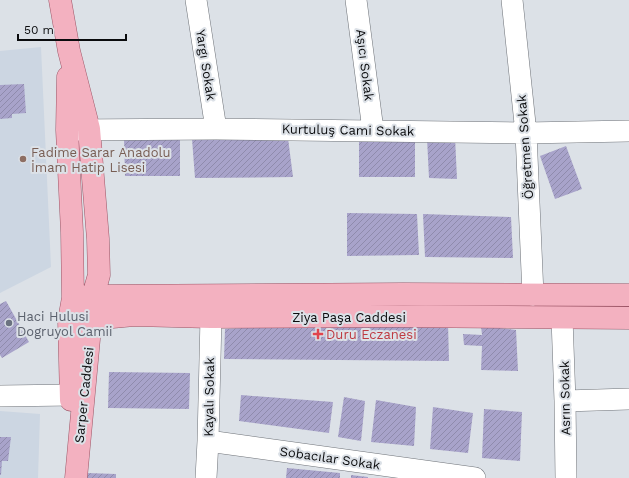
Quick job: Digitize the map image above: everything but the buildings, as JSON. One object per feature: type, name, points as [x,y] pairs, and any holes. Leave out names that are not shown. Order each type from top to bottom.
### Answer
[{"type":"main road","name":"Sarper Caddesi","points":[[60,0],[69,52],[89,129],[98,239],[99,275],[69,320],[72,395],[65,478]]},
{"type":"main road","name":"Sarper Caddesi","points":[[69,52],[67,130],[72,232],[83,297],[91,319],[76,478]]},
{"type":"main road","name":"Ziya Paşa Caddesi","points":[[83,297],[403,294],[629,296]]},
{"type":"main road","name":"Ziya Paşa Caddesi","points":[[69,320],[134,315],[211,317],[405,316],[629,318]]},
{"type":"street","name":"Yargı Sokak","points":[[196,0],[216,129]]},
{"type":"street","name":"Aşıcı Sokak","points":[[356,0],[373,130]]},
{"type":"street","name":"Öğretmen Sokak","points":[[512,0],[526,133],[533,295]]},
{"type":"street","name":"Kurtuluş Cami Sokak","points":[[67,130],[373,130],[526,133],[629,131]]},
{"type":"street","name":"Kayalı Sokak","points":[[206,478],[211,317]]},
{"type":"street","name":"Asrın Sokak","points":[[562,318],[566,401],[566,478]]},
{"type":"street","points":[[0,396],[72,395]]},
{"type":"street","points":[[566,401],[629,399]]},
{"type":"street","name":"Sobacılar Sokak","points":[[208,441],[475,478]]},
{"type":"shaded area","name":"Fadime Sarar Anadolu İmam Hatip Lisesi","points":[[41,47],[51,267],[0,293],[0,51]]},
{"type":"shaded area","points":[[0,411],[40,414],[38,478],[0,478]]},
{"type":"place","name":"Fadime Sarar Anadolu İmam Hatip Lisesi","points":[[23,159]]},
{"type":"place","name":"Haci Hulusi Dogruyol Camii","points":[[9,323]]},
{"type":"place","name":"Duru Eczanesi","points":[[318,334]]}]
